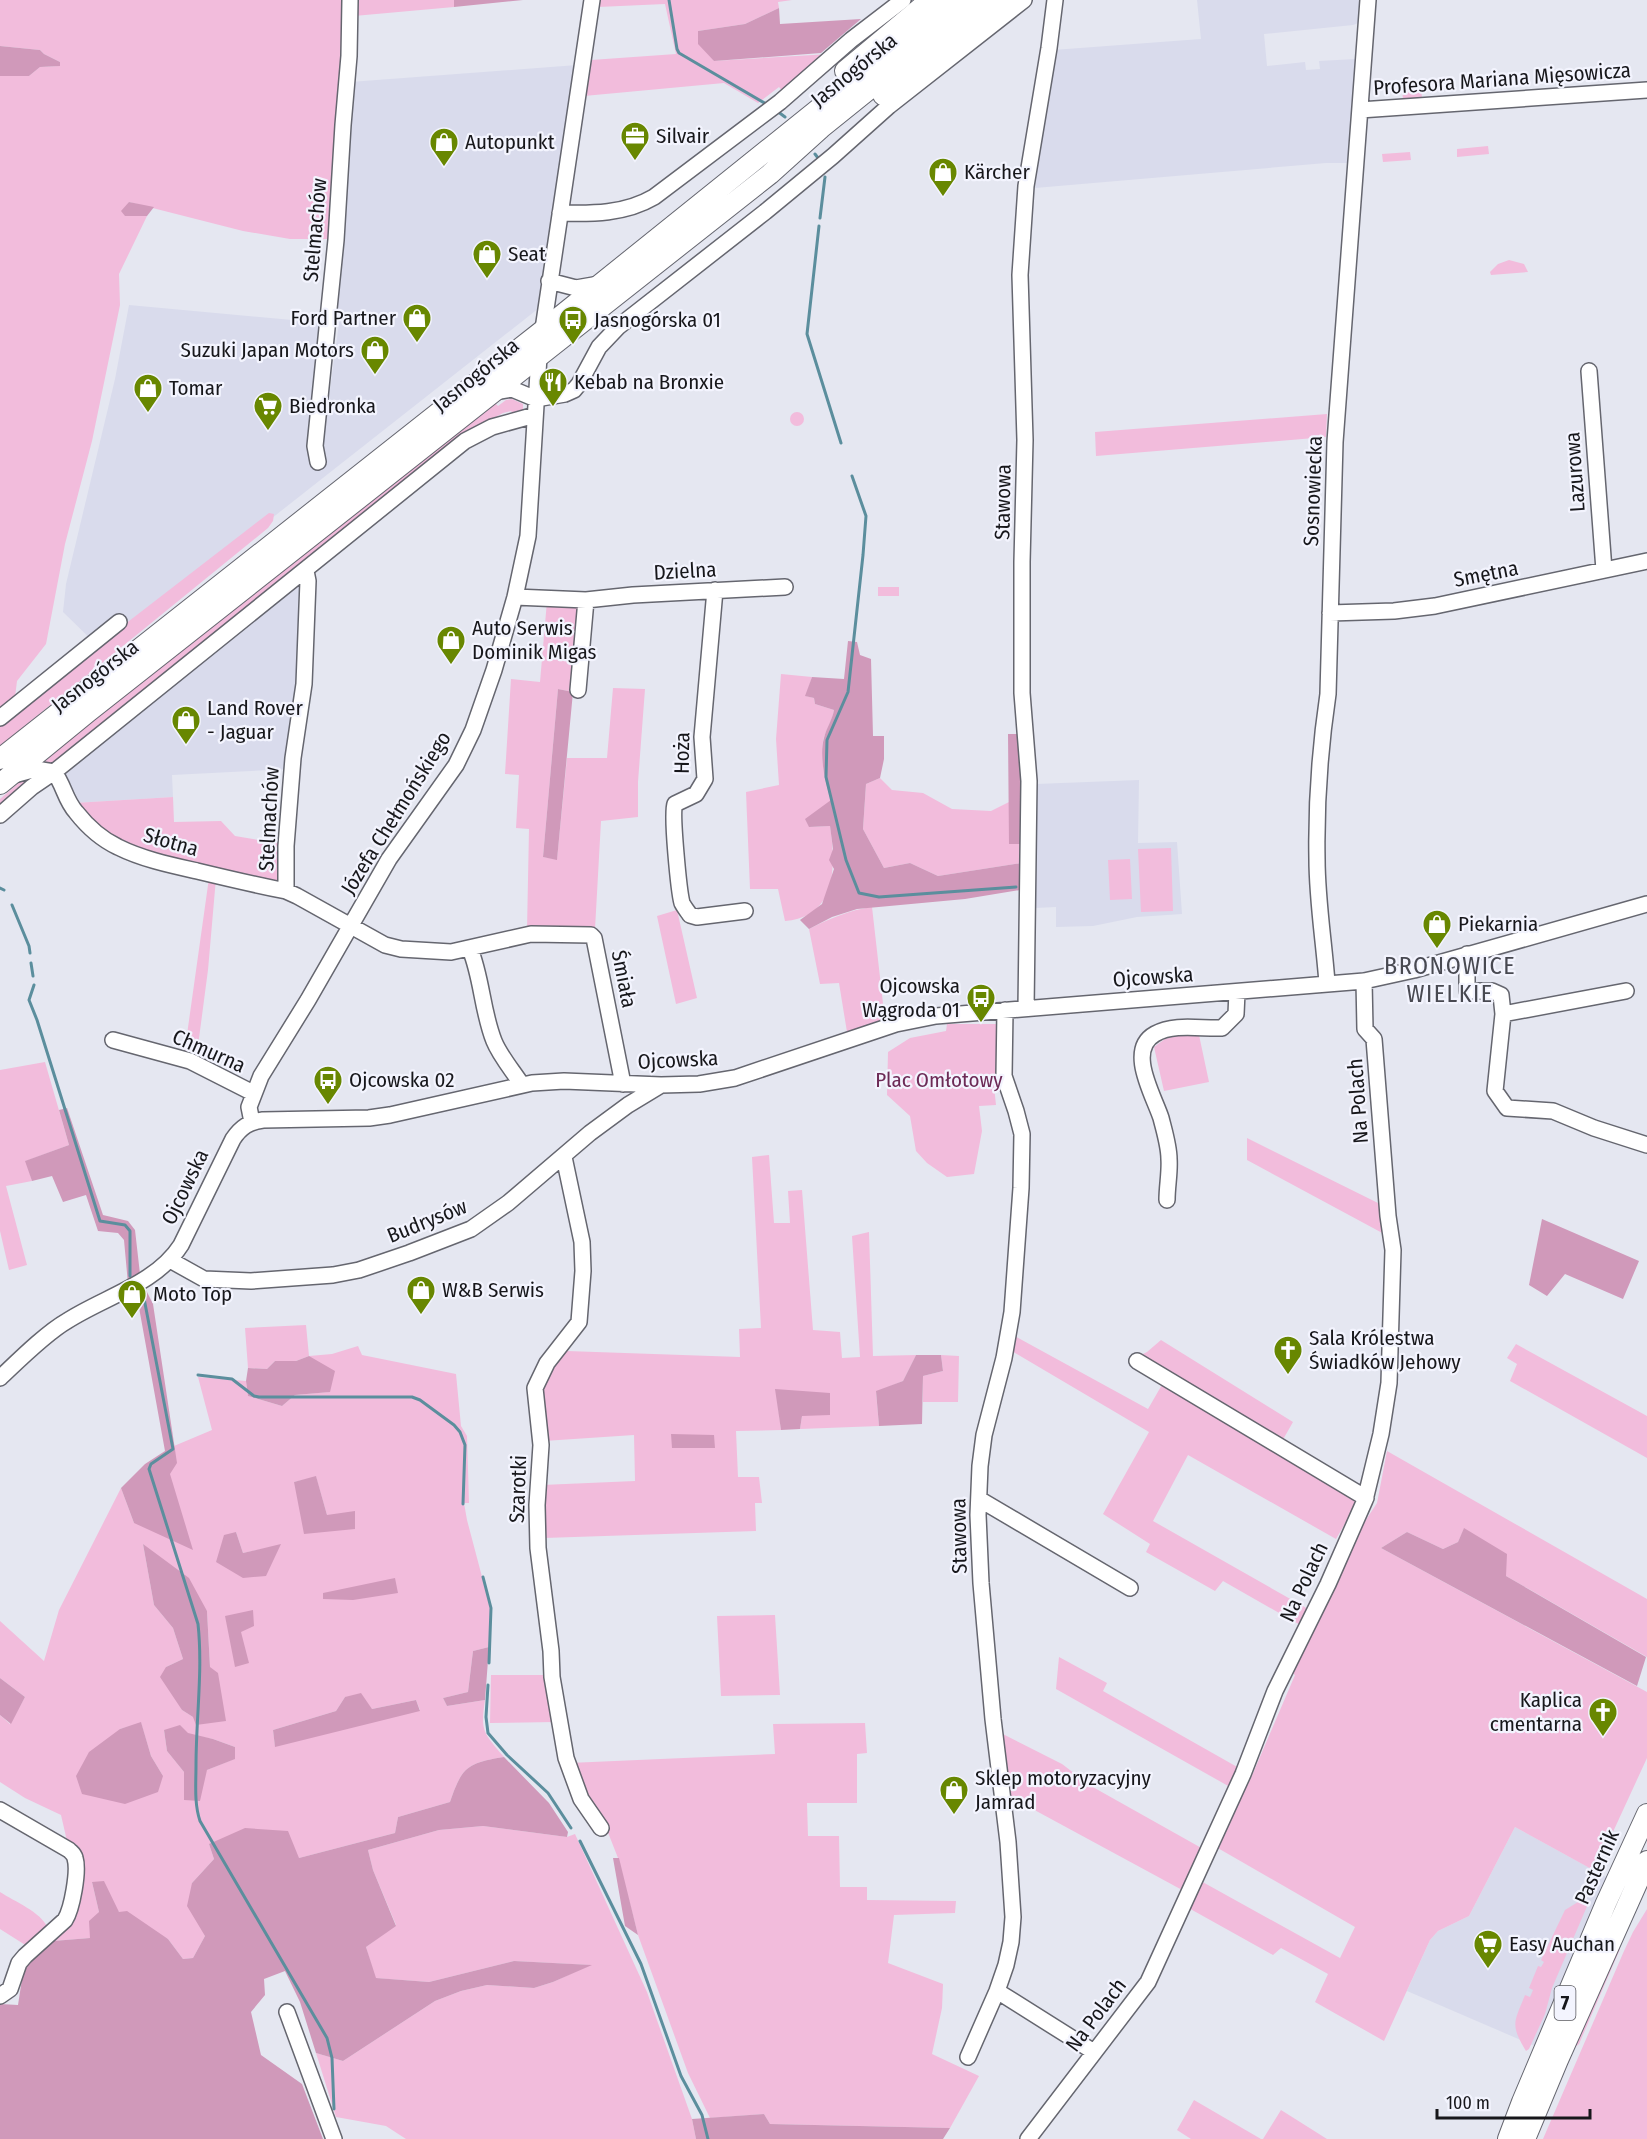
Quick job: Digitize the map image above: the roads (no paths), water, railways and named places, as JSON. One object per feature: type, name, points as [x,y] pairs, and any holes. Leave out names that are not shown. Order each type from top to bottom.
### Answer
[{"type":"main road","points":[[778,140],[798,116],[848,69],[930,0]]},
{"type":"main road","name":"Jasnogórska","points":[[3,773],[600,283],[954,0]]},
{"type":"main road","name":"Jasnogórska","points":[[3,773],[623,291],[792,157],[821,128],[980,0]]},
{"type":"main road","points":[[792,157],[826,138],[1004,0]]},
{"type":"main road","name":"Pasternik","points":[[1508,2139],[1606,1903],[1647,1814]]},
{"type":"main road","name":"Pasternik","points":[[1526,2139],[1558,2060],[1647,1861]]},
{"type":"street","name":"Stelmachów","points":[[318,462],[315,446],[336,240],[349,56],[350,0]]},
{"type":"street","name":"Józefa Chełmońskiego","points":[[252,1122],[249,1111],[261,1076],[308,1000],[389,859],[456,765],[473,730],[494,670],[515,597],[528,536],[538,356],[592,0]]},
{"type":"street","points":[[560,213],[589,214],[621,210],[654,197],[780,102],[851,40],[903,0]]},
{"type":"street","points":[[493,392],[512,389],[536,399],[566,394],[574,390],[599,346],[618,327],[773,205],[889,106],[1024,0]]},
{"type":"street","name":"Stawowa","points":[[1026,1008],[1029,781],[1023,693],[1022,570],[1025,440],[1020,275],[1026,186],[1055,0]]},
{"type":"street","name":"Sosnowiecka","points":[[1327,983],[1317,860],[1323,731],[1328,694],[1335,442],[1368,0]]},
{"type":"street","name":"Profesora Mariana Mięsowicza","points":[[1360,110],[1647,90]]},
{"type":"street","points":[[549,281],[576,288],[600,283]]},
{"type":"street","name":"Lazurowa","points":[[1588,371],[1604,570]]},
{"type":"street","points":[[0,815],[465,441],[492,427],[535,415]]},
{"type":"street","name":"Smętna","points":[[1330,614],[1394,611],[1435,606],[1647,561]]},
{"type":"street","name":"Stelmachów","points":[[286,891],[286,846],[293,758],[304,684],[309,581],[306,571]]},
{"type":"street","name":"Dzielna","points":[[515,597],[586,600],[633,594],[785,586]]},
{"type":"street","name":"Hoża","points":[[716,590],[702,737],[705,779],[696,794],[675,804],[673,808],[674,832],[683,904],[690,915],[698,917],[745,911]]},
{"type":"street","points":[[578,690],[586,600]]},
{"type":"street","points":[[0,718],[119,622]]},
{"type":"street","points":[[3,773],[36,769],[54,772]]},
{"type":"street","name":"Słotna","points":[[54,772],[74,811],[101,837],[116,847],[175,866],[286,891],[351,926]]},
{"type":"street","name":"Ojcowska","points":[[0,1378],[65,1322],[138,1283],[170,1260],[181,1245],[233,1139],[243,1127],[252,1122],[369,1118],[522,1085],[564,1081],[661,1085],[699,1084],[735,1078],[912,1020],[936,1016],[1364,981],[1414,970],[1647,904]]},
{"type":"street","name":"Śmiała","points":[[351,926],[373,939],[401,949],[451,952],[531,934],[591,935],[594,938],[623,1084]]},
{"type":"street","points":[[470,949],[476,963],[495,1044],[522,1085]]},
{"type":"street","points":[[1467,954],[1467,992],[1492,991],[1501,995],[1503,1014],[1495,1091],[1506,1108],[1553,1111],[1594,1128],[1647,1145]]},
{"type":"street","name":"Na Polach","points":[[1030,2138],[1148,1982],[1243,1774],[1275,1691],[1328,1584],[1366,1498],[1381,1434],[1389,1383],[1393,1250],[1388,1216],[1374,1039],[1365,1029],[1364,981]]},
{"type":"street","points":[[1503,1014],[1626,990]]},
{"type":"street","points":[[1167,1200],[1169,1158],[1161,1118],[1148,1087],[1141,1059],[1143,1047],[1153,1035],[1171,1028],[1222,1028],[1236,1014],[1237,992]]},
{"type":"street","name":"Stawowa","points":[[968,2057],[998,1991],[1011,1942],[1013,1914],[1007,1832],[993,1719],[981,1583],[979,1499],[984,1435],[1004,1358],[1012,1312],[1021,1188],[1022,1134],[1004,1076],[1005,1010]]},
{"type":"street","name":"Chmurna","points":[[113,1040],[190,1061],[253,1094]]},
{"type":"street","name":"Budrysów","points":[[170,1260],[204,1279],[227,1282],[333,1275],[359,1270],[471,1229],[508,1203],[590,1133],[628,1105],[661,1085]]},
{"type":"street","name":"Szarotki","points":[[564,1157],[582,1242],[583,1271],[579,1322],[547,1363],[535,1388],[541,1444],[537,1505],[538,1548],[551,1651],[552,1677],[566,1758],[581,1799],[601,1828]]},
{"type":"street","points":[[1137,1361],[1366,1498]]},
{"type":"street","points":[[979,1499],[1130,1588]]},
{"type":"street","points":[[0,1810],[74,1855],[75,1880],[70,1913],[19,1963],[10,1989],[0,1996]]},
{"type":"street","points":[[998,1991],[1094,2052]]},
{"type":"street","points":[[287,2012],[334,2139]]},
{"type":"waterway","points":[[669,0],[679,53],[768,105]]},
{"type":"waterway","points":[[777,111],[785,117]]},
{"type":"waterway","points":[[815,154],[818,158]]},
{"type":"waterway","points":[[820,218],[825,177]]},
{"type":"waterway","points":[[819,226],[807,334],[841,443]]},
{"type":"waterway","points":[[852,476],[866,516],[863,555],[848,692],[827,740],[826,777],[846,860],[859,893],[879,897],[1016,887]]},
{"type":"waterway","points":[[0,888],[4,890]]},
{"type":"waterway","points":[[12,905],[30,953]]},
{"type":"waterway","points":[[31,963],[33,976]]},
{"type":"waterway","points":[[34,985],[29,1000],[100,1221],[125,1225],[130,1231],[130,1276]]},
{"type":"waterway","points":[[143,1293],[173,1449],[151,1464],[149,1469],[198,1624],[200,1676],[196,1747],[198,1814],[327,2038],[332,2058],[334,2109]]},
{"type":"waterway","points":[[198,1375],[232,1379],[254,1396],[259,1397],[412,1397],[420,1400],[460,1432],[465,1445],[463,1504]]},
{"type":"waterway","points":[[483,1577],[491,1608],[489,1663]]},
{"type":"waterway","points":[[488,1685],[486,1717],[488,1733],[507,1755],[548,1793],[571,1828]]},
{"type":"waterway","points":[[580,1841],[641,1964],[681,2076],[702,2115],[708,2139]]},
{"type":"place","name":"Silvair","points":[[635,162]]},
{"type":"place","name":"Autopunkt","points":[[444,168]]},
{"type":"place","name":"Kärcher","points":[[943,198]]},
{"type":"place","name":"Seat","points":[[487,280]]},
{"type":"place","name":"Ford Partner","points":[[417,344]]},
{"type":"place","name":"Jasnogórska 01","points":[[573,346]]},
{"type":"place","name":"Suzuki Japan Motors","points":[[375,376]]},
{"type":"place","name":"Kebab na Bronxie","points":[[553,408]]},
{"type":"place","name":"Tomar","points":[[148,414]]},
{"type":"place","name":"Biedronka","points":[[268,432]]},
{"type":"place","name":"Auto Serwis Dominik Migas","points":[[451,666]]},
{"type":"place","name":"Land Rover - Jaguar","points":[[186,746]]},
{"type":"place","name":"Piekarnia","points":[[1437,950]]},
{"type":"place","name":"Ojcowska Wągroda 01","points":[[981,1024]]},
{"type":"place","name":"Ojcowska 02","points":[[328,1106]]},
{"type":"place","name":"W&B Serwis","points":[[421,1316]]},
{"type":"place","name":"Moto Top","points":[[132,1320]]},
{"type":"place","name":"Sala Królestwa Świadków Jehowy","points":[[1288,1376]]},
{"type":"place","name":"Kaplica cmentarna","points":[[1603,1738]]},
{"type":"place","name":"Sklep motoryzacyjny Jamrad","points":[[954,1816]]},
{"type":"place","name":"Easy Auchan","points":[[1488,1970]]},
{"type":"district","name":"BRONOWICE WIELKIE","points":[[1450,980]]},
{"type":"park label","name":"Plac Omłotowy","points":[[939,1080]]}]
